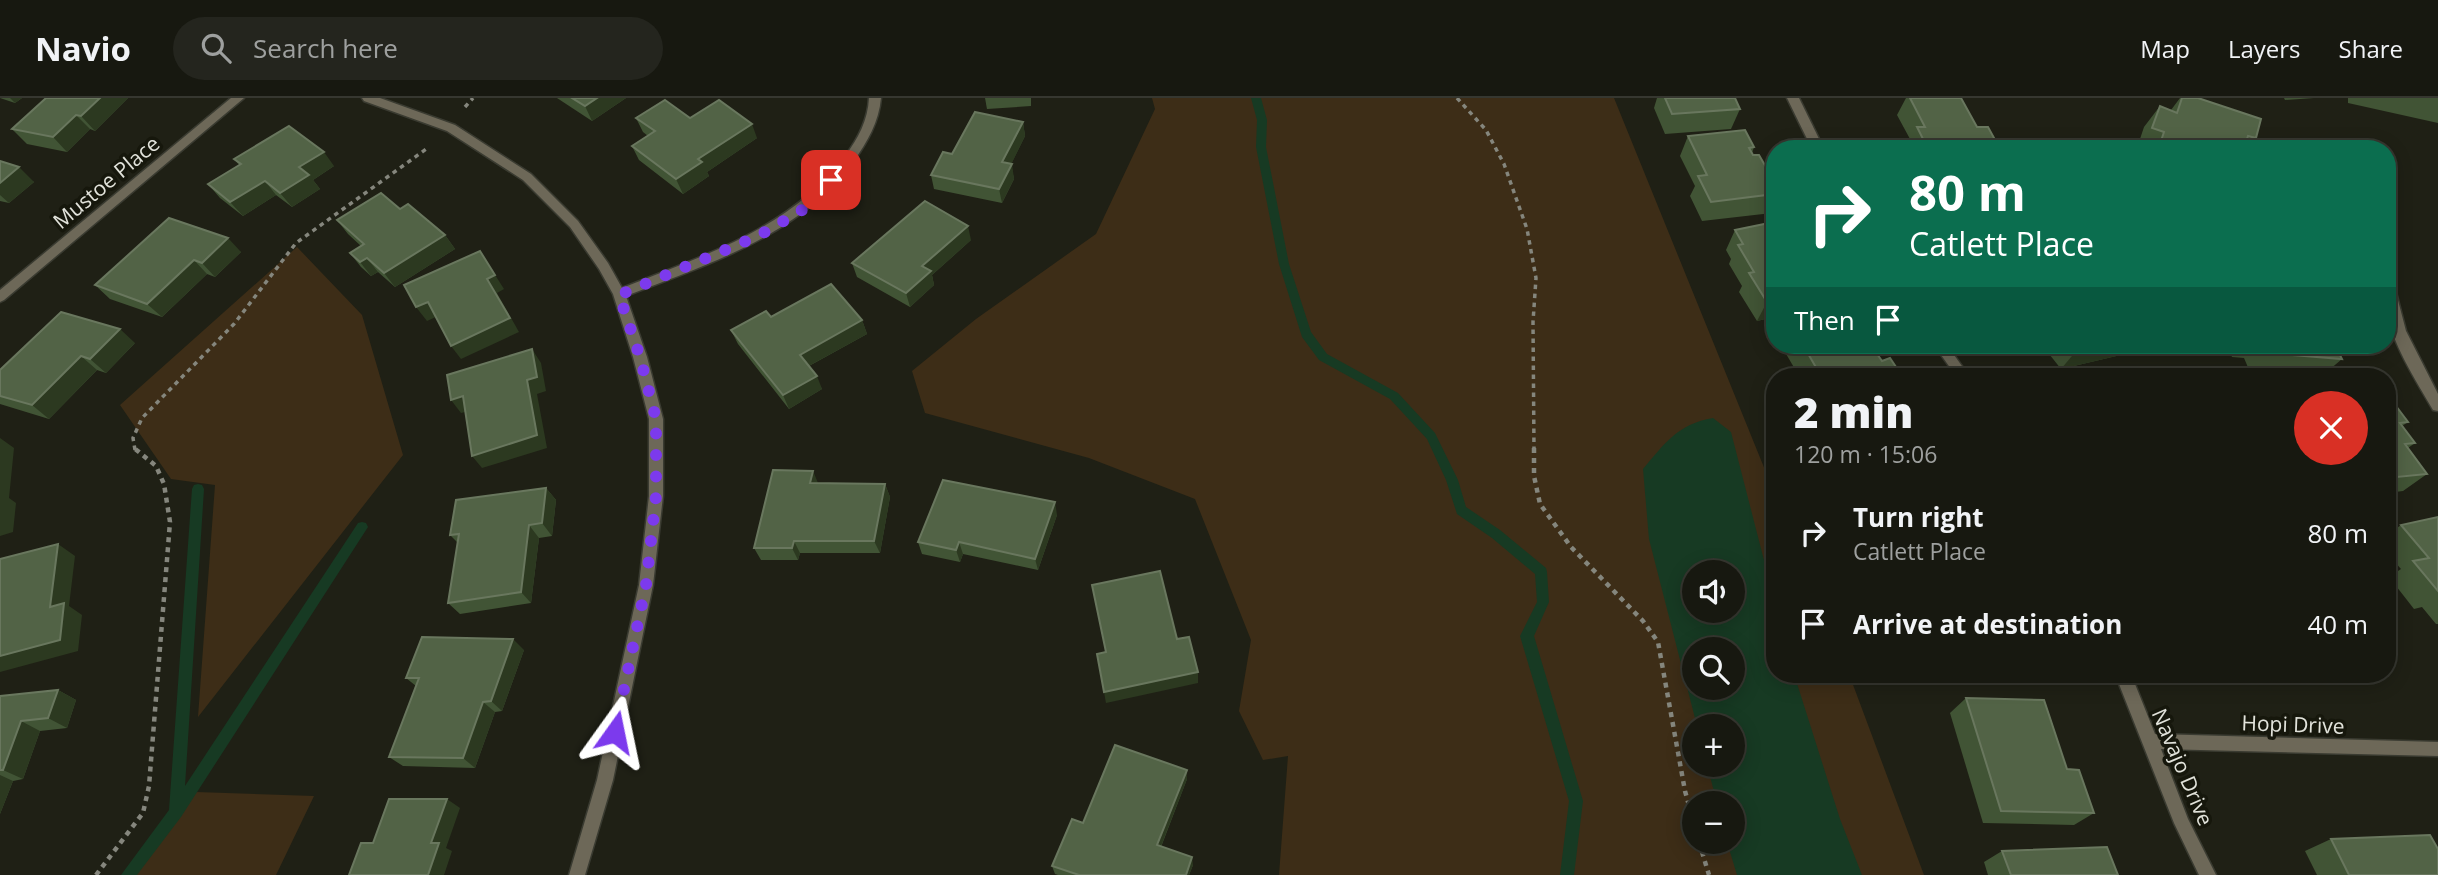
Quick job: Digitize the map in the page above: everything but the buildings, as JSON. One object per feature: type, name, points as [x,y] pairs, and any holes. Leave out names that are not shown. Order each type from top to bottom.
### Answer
[{"type":"street","name":"Mustoe Place","points":[[0,297],[238,98]]},
{"type":"street","points":[[368,98],[451,128],[527,177],[574,224],[604,266],[619,295],[640,357],[656,419],[656,496],[644,598],[605,780],[577,875]]},
{"type":"street","points":[[619,295],[758,236],[801,211],[847,165],[865,134],[875,98]]},
{"type":"street","points":[[1793,98],[1814,140]]},
{"type":"street","points":[[2396,323],[2408,353],[2438,406]]},
{"type":"street","name":"Navajo Drive","points":[[2126,683],[2182,823],[2208,875]]},
{"type":"street","name":"Hopi Drive","points":[[2148,741],[2436,752]]},
{"type":"path","points":[[96,875],[143,813],[149,786],[170,522],[164,484],[156,466],[134,449],[132,438],[142,418],[234,324],[296,243],[395,174],[451,128],[473,98]]},
{"type":"path","points":[[1457,98],[1486,131],[1504,164],[1527,229],[1536,278],[1533,323],[1534,476],[1540,504],[1571,547],[1643,621],[1658,642],[1685,791]]},
{"type":"path","points":[[1703,854],[1709,875]]},
{"type":"shaded area","points":[[1152,98],[1614,98],[1766,472],[1766,683],[1852,683],[1924,875],[1279,875],[1288,756],[1263,760],[1239,711],[1251,640],[1195,499],[1089,458],[925,413],[912,371],[976,319],[1096,234],[1155,109]]},
{"type":"shaded area","points":[[297,247],[362,315],[403,455],[198,717],[215,485],[171,479],[120,405]]},
{"type":"shaded area","points":[[1713,418],[1731,432],[1766,568],[1766,683],[1797,683],[1840,819],[1862,875],[1737,875],[1731,854],[1745,854],[1745,791],[1714,791],[1710,777],[1745,777],[1745,714],[1694,714],[1690,700],[1745,700],[1745,637],[1682,637],[1682,668],[1649,539],[1643,469],[1681,430]]},
{"type":"shaded area","points":[[196,792],[314,796],[276,875],[134,875]]},
{"type":"waterway","points":[[1256,98],[1262,120],[1261,147],[1284,264],[1306,334],[1323,357],[1394,396],[1431,436],[1452,480],[1461,510],[1496,534],[1541,572],[1543,602],[1527,636],[1576,801],[1567,875]]},
{"type":"waterway","points":[[176,810],[198,489]]},
{"type":"waterway","points":[[128,875],[176,812],[362,527]]},
{"type":"route","points":[[615,732],[646,585],[656,496],[656,419],[640,357],[619,295],[758,236],[801,211],[831,180]]}]
